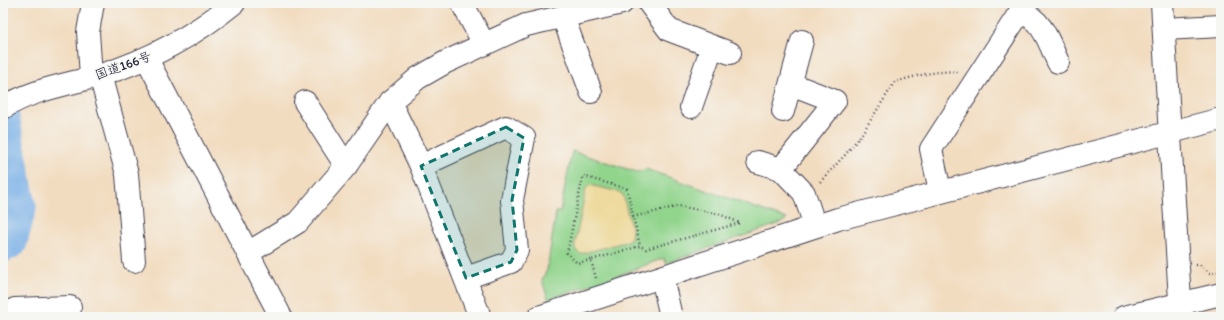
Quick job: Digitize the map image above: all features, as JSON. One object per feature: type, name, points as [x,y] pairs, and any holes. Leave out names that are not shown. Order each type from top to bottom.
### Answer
[{"type":"main road","points":[[93,3],[88,32],[95,76],[127,174],[134,261]]},
{"type":"main road","name":"国道166号","points":[[5,107],[24,96],[95,76],[147,59],[216,18],[234,3]]},
{"type":"main road","points":[[462,3],[484,44]]},
{"type":"main road","points":[[248,253],[298,222],[346,166],[390,102],[418,78],[484,44],[526,25],[622,3]]},
{"type":"main road","points":[[649,3],[669,30],[721,50],[691,107]]},
{"type":"main road","points":[[1162,3],[1180,310]]},
{"type":"main road","points":[[940,192],[932,149],[1022,8],[1040,26],[1058,62]]},
{"type":"main road","points":[[563,17],[591,92]]},
{"type":"main road","points":[[1164,29],[1221,26]]},
{"type":"main road","points":[[783,111],[802,41]]},
{"type":"main road","points":[[147,59],[281,317]]},
{"type":"main road","points":[[781,169],[835,101],[791,84]]},
{"type":"main road","points":[[305,102],[346,166]]},
{"type":"main road","points":[[390,102],[421,166],[480,317]]},
{"type":"main road","points":[[539,317],[815,226],[1221,119]]},
{"type":"main road","points":[[421,166],[506,128],[524,138],[512,200],[517,250],[511,262],[466,278]]},
{"type":"main road","points":[[758,162],[781,169],[804,194],[815,226]]},
{"type":"main road","points":[[662,277],[671,317]]},
{"type":"main road","points":[[1124,317],[1180,310],[1221,294]]},
{"type":"main road","points":[[3,315],[15,309],[70,307],[70,317]]},
{"type":"path","points":[[804,194],[813,188],[845,155],[861,135],[895,82],[929,72],[947,71],[963,73],[978,78]]},
{"type":"path","points":[[633,217],[679,206],[719,214],[740,223],[646,249],[640,246],[577,263],[567,253],[582,176],[627,189],[633,217],[640,246]]},
{"type":"path","points":[[591,260],[600,298]]},
{"type":"highlighted area","points":[[506,127],[524,138],[512,200],[517,250],[511,262],[466,278],[421,166]]},
{"type":"green space","points":[[572,151],[637,172],[646,169],[787,219],[781,223],[666,263],[664,258],[604,281],[548,299],[542,280],[547,270],[556,212],[560,212]]},
{"type":"sand","points":[[590,185],[619,192],[623,195],[632,231],[631,238],[625,242],[580,254],[575,249],[575,244],[586,188]]},
{"type":"waterway","points":[[3,117],[20,207],[11,242],[3,246]]}]
